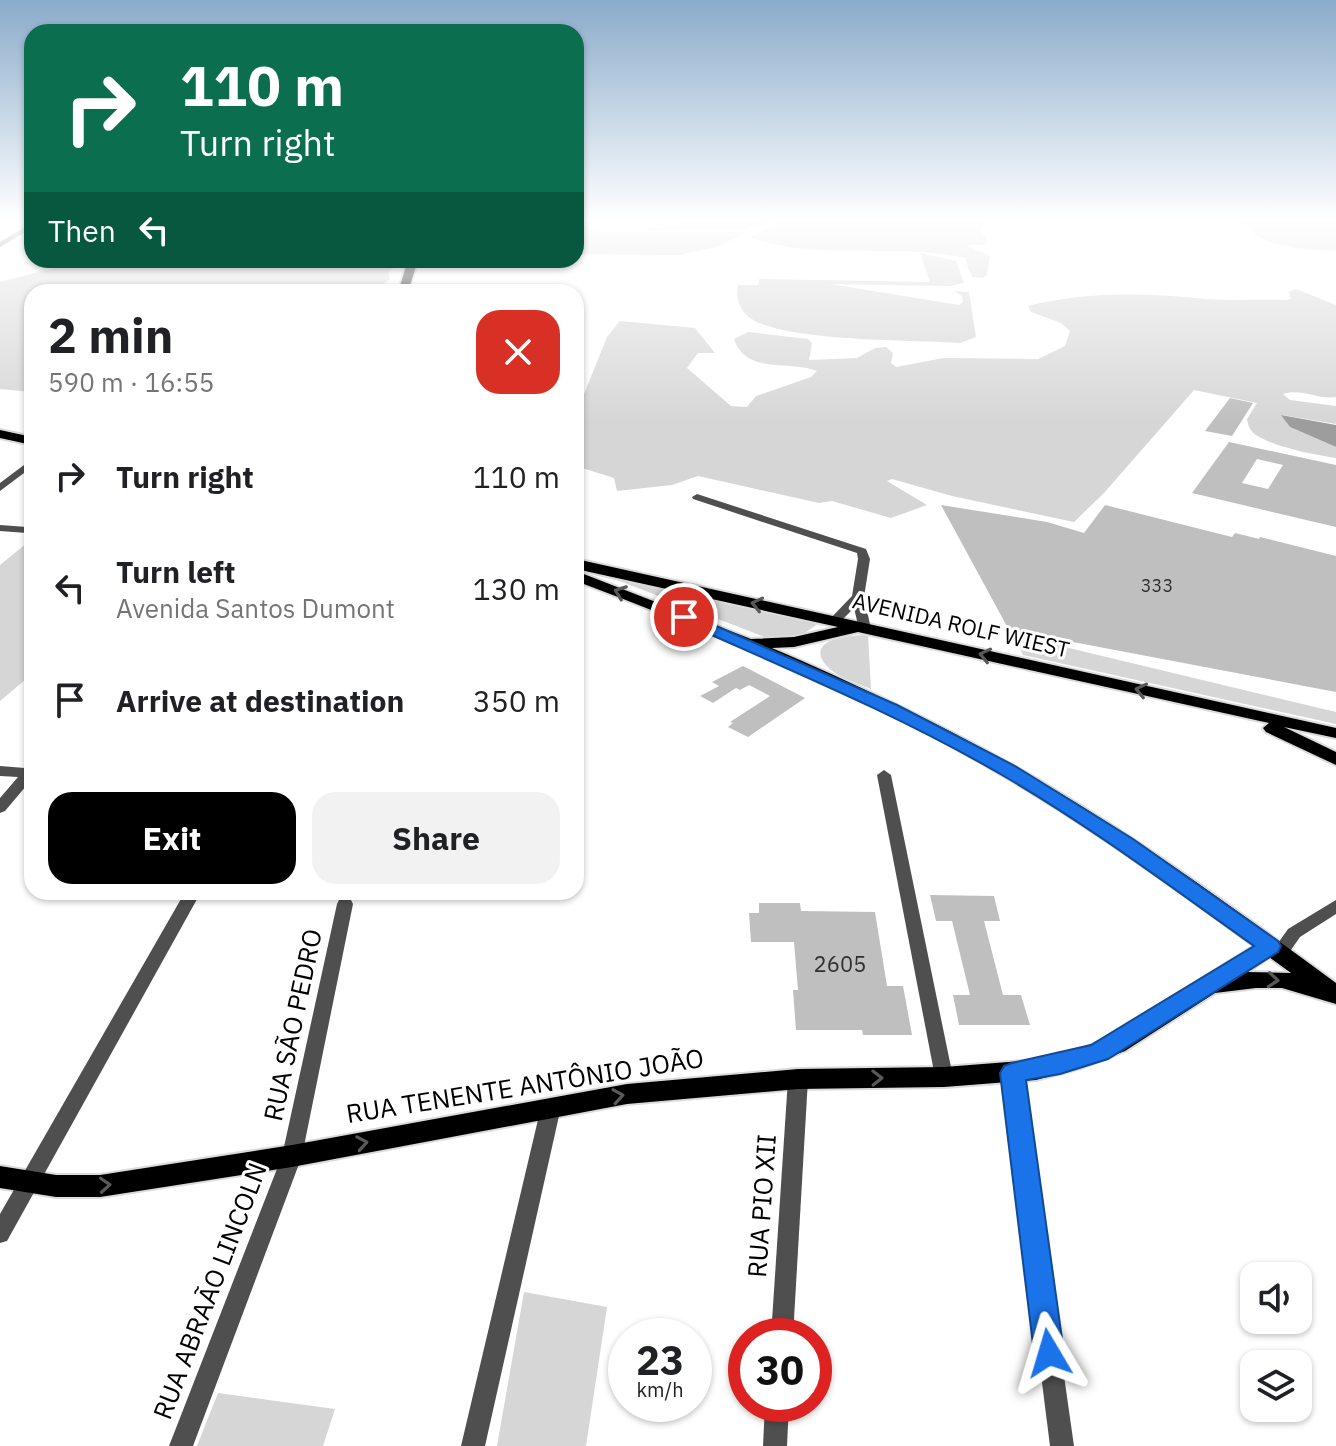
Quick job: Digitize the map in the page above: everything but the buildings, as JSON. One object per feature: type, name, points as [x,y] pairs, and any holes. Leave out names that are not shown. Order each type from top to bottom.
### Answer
[{"type":"main road","points":[[0,434],[24,439]]},
{"type":"main road","name":"AVENIDA ROLF WIEST","points":[[584,566],[1336,733]]},
{"type":"main road","points":[[584,579],[744,641],[962,745],[1053,797],[1336,995]]},
{"type":"main road","points":[[827,678],[810,656],[811,647],[834,621]]},
{"type":"main road","points":[[744,641],[782,643],[819,638],[837,631],[865,629]]},
{"type":"main road","points":[[1217,707],[1283,732],[1336,759]]},
{"type":"main road","name":"RUA TENENTE ANTÔNIO JOÃO","points":[[0,1177],[56,1186],[125,1183],[292,1156],[551,1107],[704,1085],[798,1079],[944,1077],[1012,1073],[1060,1065],[1099,1053],[1206,987],[1275,950]]},
{"type":"main road","points":[[1206,987],[1245,979],[1276,979],[1306,985],[1336,1003]]},
{"type":"street","points":[[0,488],[24,468]]},
{"type":"street","points":[[697,497],[862,551],[864,559],[858,597],[865,629]]},
{"type":"street","points":[[0,528],[24,530]]},
{"type":"street","points":[[834,621],[858,597]]},
{"type":"street","points":[[0,771],[24,771]]},
{"type":"street","points":[[884,775],[944,1077]]},
{"type":"street","points":[[0,808],[24,778]]},
{"type":"street","points":[[0,1234],[188,900]]},
{"type":"street","name":"RUA SÃO PEDRO","points":[[292,1156],[345,904]]},
{"type":"street","name":"RUA TENENTE ANTÔNIO JOÃO","points":[[1275,950],[1294,933],[1336,906]]},
{"type":"street","points":[[1012,1073],[1062,1446]]},
{"type":"street","name":"RUA PIO XII","points":[[783,1318],[798,1079]]},
{"type":"street","points":[[473,1446],[551,1107]]},
{"type":"street","name":"RUA ABRAÃO LINCOLN","points":[[181,1446],[292,1156]]},
{"type":"street","points":[[775,1446],[776,1422]]},
{"type":"shaded area","points":[[0,287],[24,287],[24,391],[0,389]]},
{"type":"shaded area","points":[[738,287],[851,287],[959,305],[963,302],[962,296],[954,291],[969,292],[976,337],[960,343],[791,332],[750,318],[741,308]]},
{"type":"shaded area","points":[[1296,289],[1336,305],[1336,397],[1296,392],[1283,394],[1290,400],[1336,406],[1336,424],[1282,415],[1290,427],[1336,447],[1336,458],[1284,447],[1256,435],[1247,419],[1257,403],[1194,390],[1104,493],[1074,522],[952,496],[892,479],[887,481],[927,505],[891,518],[832,501],[819,503],[698,476],[672,485],[617,491],[614,478],[584,469],[584,394],[607,337],[620,321],[695,328],[715,353],[698,353],[687,368],[731,406],[747,407],[756,396],[811,377],[817,371],[748,358],[734,339],[748,332],[808,339],[812,343],[809,360],[857,358],[875,348],[886,347],[893,353],[891,363],[896,367],[944,358],[1038,359],[1065,346],[1070,331],[1061,323],[1031,312],[1028,306],[1072,298],[1117,295],[1287,300],[1291,299],[1289,292]]},
{"type":"shaded area","points":[[1281,415],[1336,425],[1336,447],[1290,427]]},
{"type":"shaded area","points":[[24,546],[24,681],[0,701],[0,565]]},
{"type":"shaded area","points":[[599,573],[822,621],[799,637],[767,638]]},
{"type":"shaded area","points":[[868,635],[871,689],[832,671],[820,653],[822,647],[836,639]]},
{"type":"shaded area","points":[[1019,636],[1336,712],[1336,724],[1023,655],[1016,641]]},
{"type":"shaded area","points":[[524,1292],[607,1307],[586,1446],[497,1446]]},
{"type":"shaded area","points":[[218,1393],[335,1409],[323,1446],[197,1446]]},
{"type":"route","points":[[684,617],[827,678],[962,745],[1053,797],[1270,946],[1099,1053],[1060,1065],[1012,1073],[1049,1353]]}]
